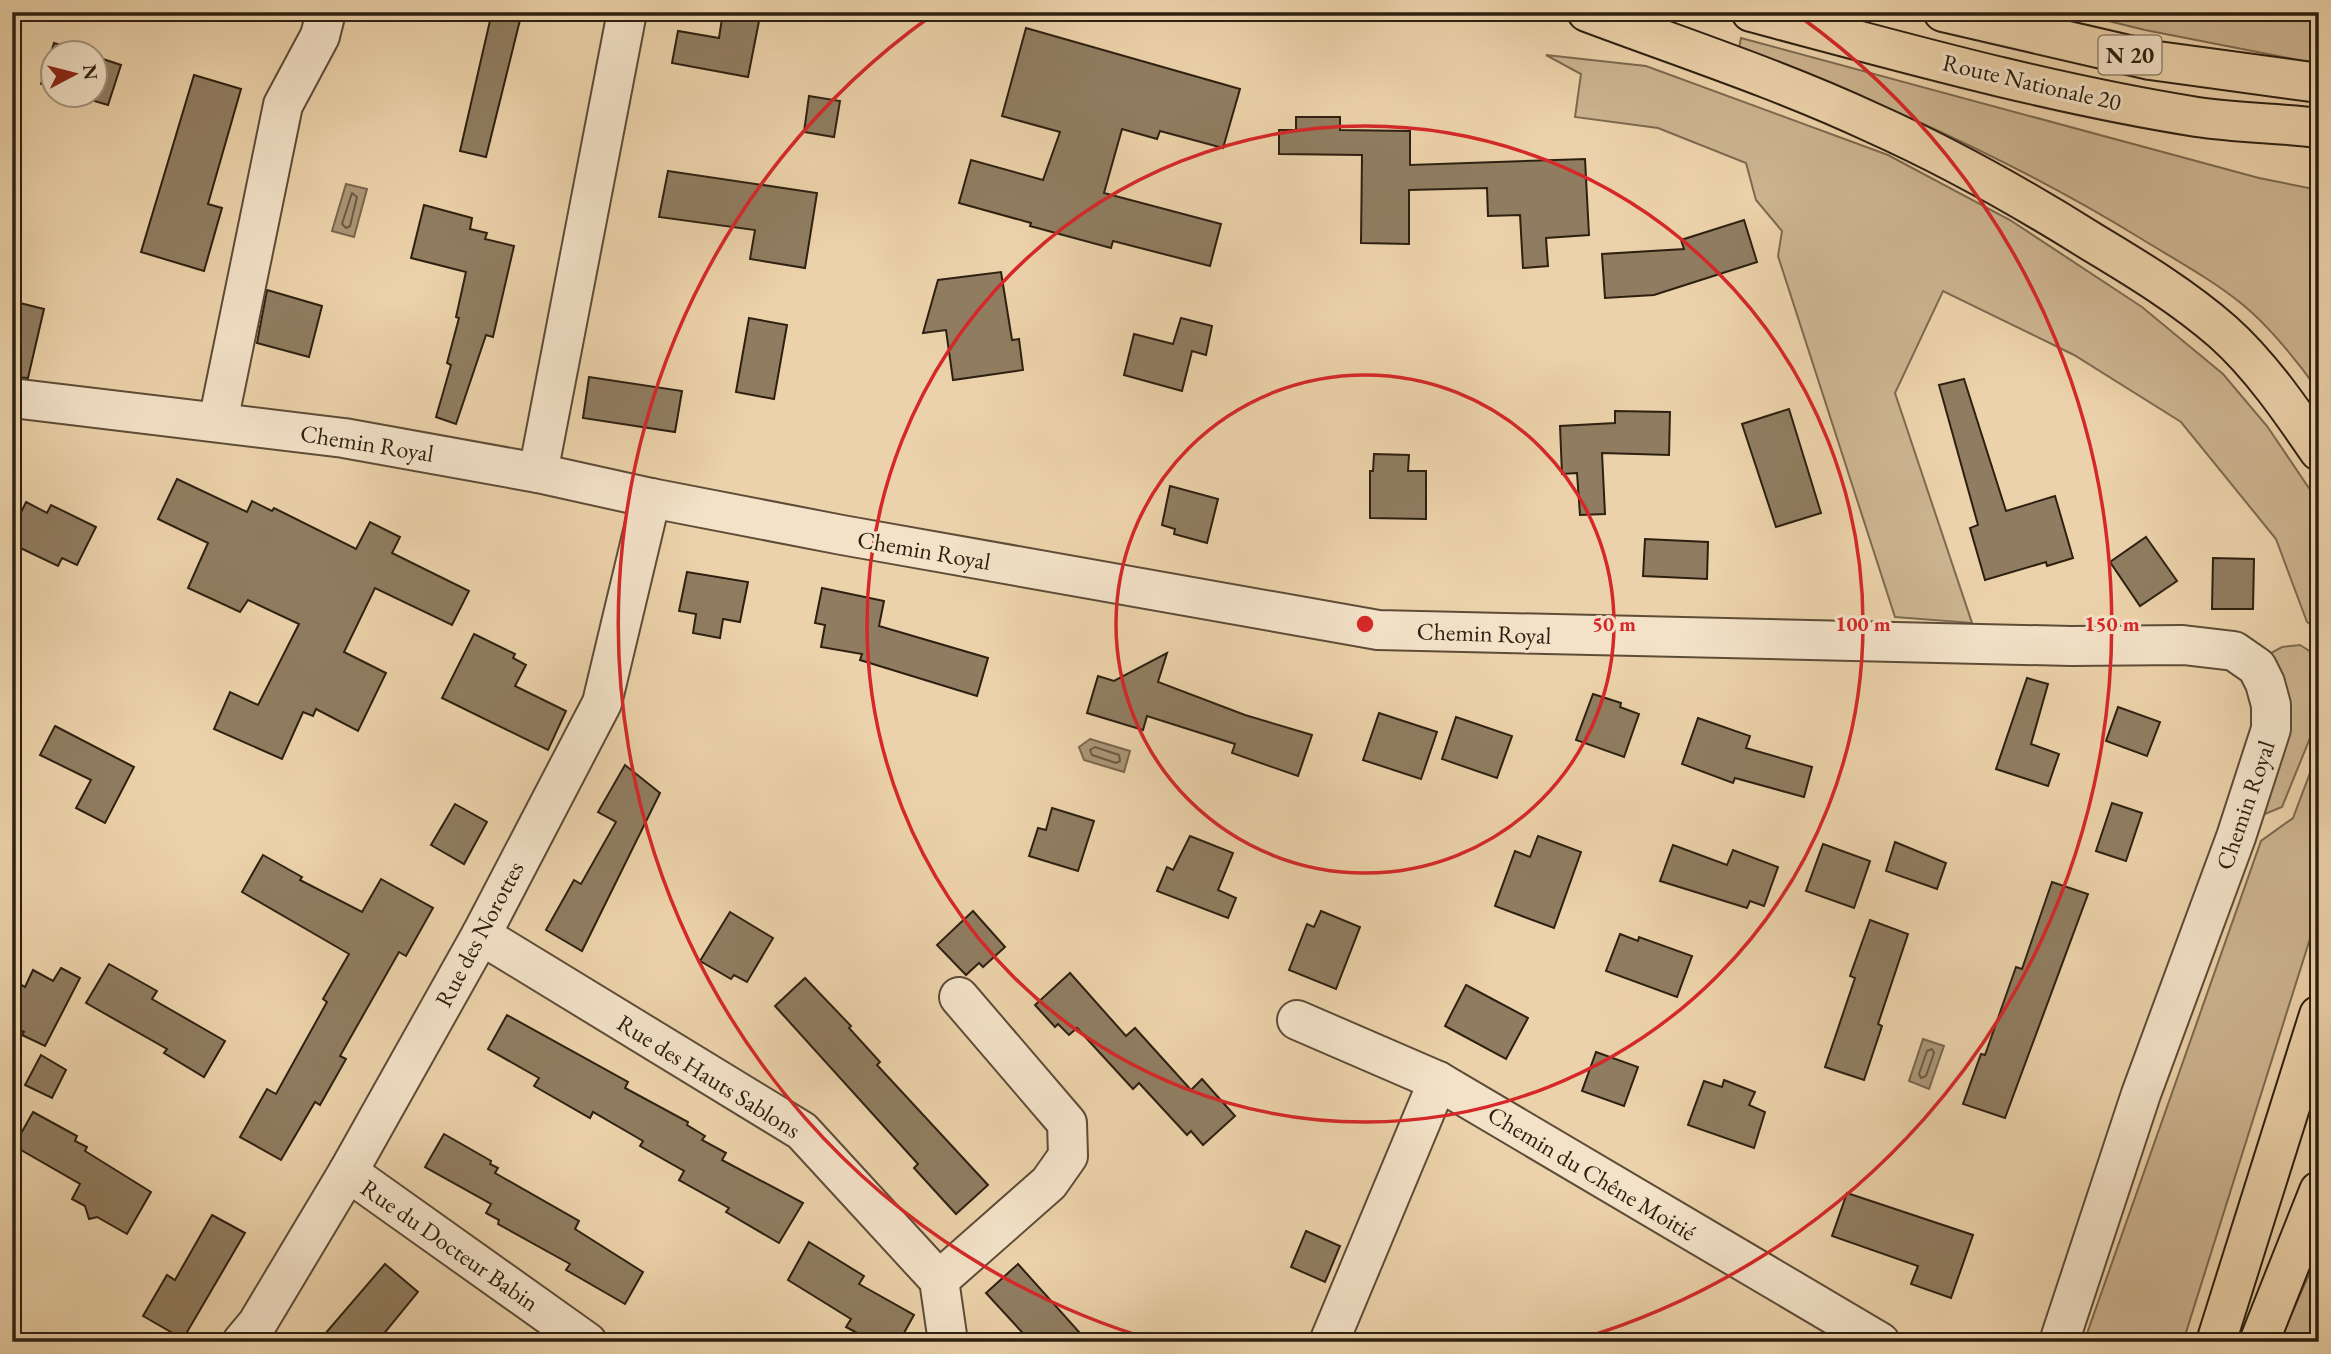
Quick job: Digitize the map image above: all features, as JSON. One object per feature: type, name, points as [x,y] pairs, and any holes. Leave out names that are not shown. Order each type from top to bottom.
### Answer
[{"type":"main road","points":[[1587,12],[1804,93],[1873,122],[1955,162],[2076,232],[2169,291],[2224,333],[2265,378],[2319,451]]},
{"type":"main road","name":"Route Nationale 20","points":[[1751,12],[1906,53],[2101,99],[2200,117],[2319,128]]},
{"type":"main road","name":"Route Nationale 20","points":[[1943,12],[2150,60],[2319,83]]},
{"type":"main road","points":[[2200,117],[2319,151]]},
{"type":"main road","points":[[2216,1342],[2319,1015]]},
{"type":"main road","points":[[2259,1342],[2319,1191]]},
{"type":"street","points":[[218,422],[283,105],[320,36],[326,12]]},
{"type":"street","points":[[538,472],[627,12]]},
{"type":"street","name":"Chemin Royal","points":[[12,398],[344,438],[538,472],[651,498],[1378,630],[2071,646],[2183,645],[2234,651],[2257,667],[2265,683],[2271,705],[2271,729],[2236,837],[2141,1094],[2059,1342]]},
{"type":"street","name":"Rue des Norottes","points":[[242,1342],[257,1324],[348,1172],[481,935],[602,703],[651,498]]},
{"type":"street","name":"Rue des Hauts Sablons","points":[[481,935],[802,1132],[939,1280]]},
{"type":"street","points":[[948,1342],[939,1280],[1049,1183],[1068,1156],[1068,1123],[959,997]]},
{"type":"street","name":"Chemin du Chêne Moitié","points":[[1297,1020],[1438,1082],[1880,1342]]},
{"type":"street","points":[[1329,1342],[1438,1082]]},
{"type":"street","name":"Rue du Docteur Babin","points":[[348,1172],[587,1342]]},
{"type":"shaded area","points":[[2072,12],[2319,12],[2319,64],[2145,30]]},
{"type":"shaded area","points":[[1741,38],[2259,178],[2319,190],[2319,392],[2263,323],[2230,295],[2192,270],[2092,210],[1994,157],[1893,110],[1739,48]]},
{"type":"shaded area","points":[[1546,55],[1646,66],[1888,155],[2010,220],[2142,307],[2223,374],[2267,426],[2319,503],[2319,631],[2307,622],[2276,539],[2181,422],[2074,355],[1943,291],[1895,393],[1972,623],[1895,617],[1778,256],[1782,231],[1756,200],[1746,163],[1658,128],[1575,117],[1581,74]]},
{"type":"shaded area","points":[[2300,645],[2319,657],[2319,716],[2282,807],[2260,816],[2269,654],[2282,647]]},
{"type":"shaded area","points":[[2319,749],[2319,910],[2183,1342],[2084,1342],[2261,841],[2293,818]]},
{"type":"shaded area","points":[[2319,1252],[2319,1342],[2280,1342],[2280,1340]]},
{"type":"water","points":[[346,184],[367,189],[354,237],[332,231]]},
{"type":"water","points":[[1090,739],[1130,751],[1124,772],[1084,760],[1079,747]]},
{"type":"water","points":[[1923,1039],[1944,1046],[1929,1089],[1909,1081]]},
{"type":"building","points":[[492,12],[522,12],[486,157],[460,151]]},
{"type":"building","points":[[723,12],[756,12],[760,16],[748,77],[672,63],[678,31],[719,38]]},
{"type":"building","points":[[1026,28],[1240,89],[1223,148],[1160,131],[1157,139],[1122,129],[1104,193],[1221,224],[1210,266],[1113,241],[1111,248],[959,203],[971,160],[1043,180],[1060,132],[1002,116]]},
{"type":"building","points":[[108,61],[121,65],[108,105]]},
{"type":"building","points":[[194,75],[241,89],[208,204],[222,208],[204,271],[141,252]]},
{"type":"building","points":[[809,96],[840,101],[834,137],[804,132]]},
{"type":"building","points":[[1296,117],[1340,117],[1340,130],[1410,131],[1410,165],[1585,159],[1589,235],[1546,238],[1548,266],[1523,268],[1520,215],[1488,216],[1487,188],[1409,190],[1409,244],[1361,243],[1362,155],[1279,154],[1279,130],[1296,130]]},
{"type":"building","points":[[668,171],[817,193],[805,268],[750,259],[755,230],[659,217]]},
{"type":"building","points":[[424,205],[472,218],[470,229],[487,233],[485,239],[514,246],[493,337],[486,335],[456,424],[436,417],[451,365],[447,363],[459,318],[456,317],[466,272],[411,258]]},
{"type":"building","points":[[1744,220],[1757,262],[1654,295],[1605,298],[1602,254],[1684,249],[1681,240]]},
{"type":"building","points":[[1001,272],[1012,340],[1019,339],[1023,370],[953,380],[946,330],[923,333],[938,280]]},
{"type":"building","points":[[267,290],[322,306],[309,357],[257,343]]},
{"type":"building","points":[[12,301],[44,309],[28,378],[12,377]]},
{"type":"building","points":[[749,318],[787,325],[774,399],[736,392]]},
{"type":"building","points":[[1181,318],[1212,326],[1206,355],[1192,351],[1182,391],[1124,375],[1134,334],[1173,344]]},
{"type":"building","points":[[589,377],[682,391],[675,432],[583,418]]},
{"type":"building","points":[[1964,379],[2006,511],[2055,496],[2073,558],[2047,566],[2046,562],[1985,580],[1970,528],[1978,525],[1939,385]]},
{"type":"building","points":[[1789,409],[1821,513],[1776,527],[1742,424]]},
{"type":"building","points":[[1615,411],[1670,412],[1669,455],[1602,453],[1605,514],[1580,515],[1577,473],[1562,474],[1560,426],[1615,423]]},
{"type":"building","points":[[1374,454],[1409,455],[1408,471],[1426,471],[1426,519],[1370,518],[1370,471],[1373,471]]},
{"type":"building","points":[[177,479],[247,512],[252,501],[272,511],[274,508],[356,549],[370,522],[400,537],[392,553],[469,591],[452,625],[375,588],[344,652],[386,673],[358,731],[316,709],[313,716],[303,712],[282,759],[214,729],[230,692],[258,705],[299,624],[248,600],[240,612],[188,588],[208,543],[158,519]]},
{"type":"building","points":[[1170,486],[1218,499],[1207,543],[1174,534],[1175,529],[1162,525]]},
{"type":"building","points":[[26,502],[47,513],[51,505],[96,527],[77,565],[62,558],[58,566],[12,544],[12,531]]},
{"type":"building","points":[[2146,537],[2177,581],[2140,606],[2110,562]]},
{"type":"building","points":[[1645,539],[1708,542],[1707,579],[1643,576]]},
{"type":"building","points":[[2213,558],[2254,559],[2253,609],[2212,609]]},
{"type":"building","points":[[687,572],[748,582],[740,622],[723,619],[720,638],[693,633],[696,614],[679,611]]},
{"type":"building","points":[[822,588],[884,601],[879,626],[988,658],[977,696],[860,660],[862,654],[821,647],[825,625],[815,623]]},
{"type":"building","points":[[474,634],[515,654],[513,658],[526,665],[515,686],[566,711],[548,750],[442,698]]},
{"type":"building","points":[[1167,653],[1158,682],[1245,715],[1312,735],[1298,776],[1232,753],[1235,744],[1147,716],[1143,730],[1087,713],[1098,676],[1114,681]]},
{"type":"building","points":[[2027,678],[2048,684],[2031,744],[2059,754],[2048,786],[1996,769]]},
{"type":"building","points":[[1593,694],[1621,703],[1620,707],[1639,714],[1624,757],[1576,740]]},
{"type":"building","points":[[2118,707],[2160,722],[2147,756],[2106,741]]},
{"type":"building","points":[[1379,713],[1437,732],[1421,779],[1363,760]]},
{"type":"building","points":[[1456,717],[1512,736],[1497,778],[1442,759]]},
{"type":"building","points":[[1698,718],[1750,736],[1746,748],[1812,767],[1804,797],[1735,778],[1733,783],[1682,764]]},
{"type":"building","points":[[55,726],[134,767],[105,823],[76,808],[91,780],[40,755]]},
{"type":"building","points":[[625,765],[660,793],[582,951],[546,930],[574,880],[581,884],[616,822],[598,812]]},
{"type":"building","points":[[2112,803],[2142,813],[2126,861],[2096,851]]},
{"type":"building","points":[[455,804],[487,822],[464,864],[431,845]]},
{"type":"building","points":[[1052,808],[1094,821],[1078,871],[1029,856],[1038,828],[1046,830]]},
{"type":"building","points":[[1190,836],[1233,853],[1218,890],[1236,898],[1228,918],[1157,891],[1167,867],[1173,870]]},
{"type":"building","points":[[1538,836],[1581,852],[1554,928],[1495,906],[1515,851],[1530,857]]},
{"type":"building","points":[[1895,842],[1946,863],[1937,889],[1886,871]]},
{"type":"building","points":[[1823,844],[1870,861],[1854,908],[1806,891]]},
{"type":"building","points":[[1673,845],[1727,865],[1733,850],[1778,867],[1764,906],[1750,901],[1747,908],[1660,881]]},
{"type":"building","points":[[263,855],[302,877],[300,880],[362,912],[381,879],[433,908],[406,956],[399,952],[340,1056],[346,1059],[320,1105],[315,1102],[281,1160],[240,1137],[267,1089],[276,1094],[327,1002],[323,999],[349,954],[242,892]]},
{"type":"building","points":[[2052,882],[2088,894],[2005,1118],[1963,1104],[1981,1054],[1985,1055],[2016,967],[2022,969]]},
{"type":"building","points":[[973,911],[1005,947],[983,967],[979,963],[966,975],[937,945]]},
{"type":"building","points":[[1321,911],[1360,927],[1336,989],[1289,970],[1307,924],[1314,927]]},
{"type":"building","points":[[730,912],[773,938],[747,982],[734,975],[731,979],[700,961]]},
{"type":"building","points":[[1870,920],[1908,934],[1878,1024],[1882,1026],[1864,1080],[1825,1067],[1855,978],[1850,976]]},
{"type":"building","points":[[1620,934],[1638,941],[1639,937],[1692,956],[1677,997],[1606,971]]},
{"type":"building","points":[[109,964],[157,991],[152,999],[225,1041],[204,1077],[164,1053],[167,1049],[86,1003]]},
{"type":"building","points":[[61,968],[80,978],[45,1046],[22,1035],[24,1032],[12,1026],[12,999],[20,984],[25,987],[33,970],[53,981]]},
{"type":"building","points":[[1070,973],[1126,1036],[1135,1028],[1191,1090],[1202,1079],[1235,1116],[1203,1145],[1191,1131],[1187,1135],[1139,1083],[1133,1089],[1077,1028],[1069,1035],[1058,1024],[1055,1027],[1035,1005]]},
{"type":"building","points":[[805,978],[851,1026],[849,1028],[880,1062],[877,1065],[988,1185],[956,1214],[914,1168],[918,1164],[775,1006]]},
{"type":"building","points":[[1466,985],[1528,1018],[1506,1059],[1445,1026]]},
{"type":"building","points":[[507,1015],[628,1082],[625,1088],[688,1122],[687,1125],[705,1136],[702,1140],[726,1153],[722,1160],[803,1203],[779,1243],[726,1212],[729,1208],[679,1180],[684,1171],[640,1146],[643,1141],[593,1112],[590,1118],[534,1086],[539,1078],[488,1049]]},
{"type":"building","points":[[1596,1052],[1638,1067],[1624,1106],[1582,1091]]},
{"type":"building","points":[[41,1055],[66,1070],[52,1098],[25,1085]]},
{"type":"building","points":[[1724,1080],[1755,1092],[1749,1105],[1765,1112],[1754,1148],[1688,1125],[1704,1081],[1722,1087]]},
{"type":"building","points":[[33,1112],[77,1136],[75,1141],[87,1147],[85,1151],[151,1192],[127,1234],[97,1217],[89,1219],[85,1206],[72,1199],[80,1184],[14,1146]]},
{"type":"building","points":[[444,1134],[491,1161],[490,1164],[498,1168],[495,1173],[579,1221],[575,1229],[643,1272],[625,1304],[566,1270],[570,1264],[498,1224],[499,1220],[486,1213],[491,1204],[425,1167]]},
{"type":"building","points":[[1847,1193],[1973,1235],[1951,1298],[1911,1284],[1918,1266],[1832,1236]]},
{"type":"building","points":[[212,1215],[245,1233],[183,1339],[143,1316],[167,1275],[175,1280]]},
{"type":"building","points":[[1306,1231],[1340,1246],[1325,1282],[1291,1267]]},
{"type":"building","points":[[809,1242],[864,1276],[859,1284],[914,1315],[899,1342],[874,1342],[846,1327],[851,1319],[788,1280]]},
{"type":"building","points":[[385,1264],[418,1292],[377,1342],[318,1342]]},
{"type":"building","points":[[1018,1264],[1088,1342],[1031,1342],[986,1293]]}]
